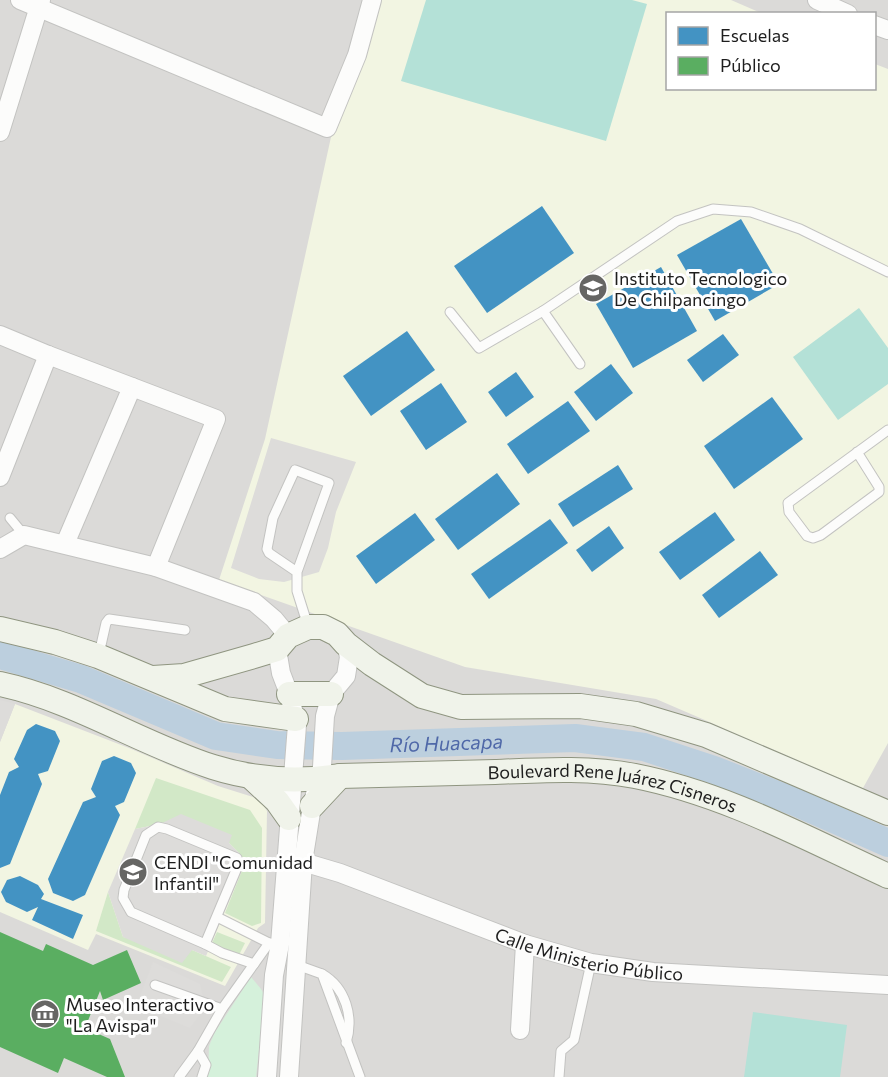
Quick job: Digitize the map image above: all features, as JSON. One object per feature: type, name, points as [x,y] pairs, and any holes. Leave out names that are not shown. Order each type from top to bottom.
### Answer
[{"type":"main road","points":[[153,678],[184,676],[323,627],[338,634],[346,644],[372,664],[422,696],[461,707],[580,706],[636,714],[705,735],[883,806]]},
{"type":"main road","points":[[0,629],[55,642],[98,656],[225,709],[296,722]]},
{"type":"main road","name":"Boulevard Rene Juárez Cisneros","points":[[0,684],[52,701],[213,767],[250,776],[294,773],[568,769],[635,776],[690,790],[760,815],[888,876]]},
{"type":"main road","points":[[290,694],[331,693]]},
{"type":"main road","points":[[312,806],[327,774]]},
{"type":"main road","points":[[250,776],[277,801],[289,818]]},
{"type":"street","points":[[20,0],[41,4],[327,128],[357,55],[372,0]]},
{"type":"street","points":[[816,0],[843,12]]},
{"type":"street","points":[[0,132],[41,4]]},
{"type":"street","points":[[0,335],[216,419],[156,567]]},
{"type":"street","points":[[0,477],[8,434],[48,355]]},
{"type":"street","points":[[65,544],[132,387]]},
{"type":"street","points":[[0,549],[24,535],[156,567],[254,603],[291,637],[280,673],[290,694],[296,722],[294,773],[275,944],[267,1077]]},
{"type":"street","points":[[327,774],[324,725],[331,693],[346,676],[349,657],[346,644]]},
{"type":"street","points":[[289,1077],[303,862],[312,806]]},
{"type":"street","name":"Calle Ministerio Público","points":[[303,862],[340,873],[525,944],[591,963],[653,972],[888,985]]},
{"type":"street","points":[[520,1030],[525,944]]},
{"type":"lane","points":[[450,312],[479,348],[543,311],[677,221],[713,209],[751,212],[800,229],[888,272]]},
{"type":"lane","points":[[543,311],[580,364]]},
{"type":"lane","points":[[857,452],[879,487],[879,492],[821,535],[813,538],[807,537],[789,512],[788,503],[857,452],[888,430]]},
{"type":"lane","points":[[291,637],[297,572],[329,483],[295,470],[273,518],[267,549],[269,553],[297,572]]},
{"type":"lane","points":[[10,518],[24,535]]},
{"type":"lane","points":[[98,656],[109,619],[185,630]]},
{"type":"lane","points":[[208,946],[239,867],[237,858],[158,827],[146,835],[123,890],[123,898],[131,912],[208,946],[254,964]]},
{"type":"lane","points":[[179,1077],[254,964],[275,944],[220,918]]},
{"type":"lane","points":[[559,1077],[561,1051],[574,1041],[591,963]]},
{"type":"lane","points":[[297,966],[322,974],[360,1077]]},
{"type":"lane","points":[[155,985],[222,1009]]},
{"type":"lane","points":[[198,1051],[206,1065],[202,1077]]},
{"type":"shaded area","points":[[0,0],[888,0],[888,1077],[0,1077]]},
{"type":"shaded area","name":"Instituto Tecnologico De Chilpancingo","points":[[380,0],[731,0],[759,12],[666,12],[666,90],[876,90],[876,64],[888,69],[888,743],[863,788],[656,699],[465,667],[219,580],[265,439],[331,137]]},
{"type":"shaded area","points":[[426,0],[632,0],[647,4],[606,141],[401,81]]},
{"type":"shaded area","points":[[859,308],[888,348],[888,384],[838,420],[793,357]]},
{"type":"shaded area","points":[[271,438],[356,462],[336,512],[328,548],[319,572],[284,582],[259,579],[231,568]]},
{"type":"shaded area","points":[[0,700],[15,704],[0,742]]},
{"type":"shaded area","name":"CENDI \"Comunidad Infantil\"","points":[[15,704],[129,748],[218,786],[253,797],[263,805],[267,811],[265,923],[258,928],[225,986],[96,934],[88,950],[0,912],[0,742]]},
{"type":"shaded area","points":[[181,814],[232,835],[229,843],[239,853],[243,868],[206,956],[192,950],[182,963],[123,937],[108,892],[135,829],[160,824]]},
{"type":"shaded area","points":[[153,962],[200,984],[204,1001],[209,1003],[190,1028],[136,1006]]},
{"type":"shaded area","points":[[251,977],[265,996],[256,1077],[208,1077],[209,1046],[215,1032]]},
{"type":"shaded area","points":[[753,1012],[847,1025],[840,1077],[744,1077]]},
{"type":"green space","points":[[156,778],[250,810],[262,828],[261,923],[252,926],[225,913],[243,868],[239,853],[229,843],[160,824],[135,829]]},
{"type":"green space","points":[[108,892],[123,937],[192,950],[231,967],[222,982],[96,931]]},
{"type":"green space","points":[[217,932],[245,943],[239,955],[212,943]]},
{"type":"building: Escuelas","points":[[542,206],[574,253],[487,313],[454,266]]},
{"type":"building: Escuelas","points":[[741,219],[779,284],[715,321],[677,255]]},
{"type":"building: Escuelas","points":[[661,267],[697,331],[633,368],[596,304]]},
{"type":"building: Escuelas","points":[[407,331],[435,370],[371,416],[343,376]]},
{"type":"building: Escuelas","points":[[723,334],[739,355],[703,382],[687,360]]},
{"type":"building: Escuelas","points":[[611,364],[633,393],[596,421],[574,392]]},
{"type":"building: Escuelas","points":[[516,372],[534,397],[506,417],[488,392]]},
{"type":"building: Escuelas","points":[[441,383],[467,422],[426,450],[400,411]]},
{"type":"building: Escuelas","points":[[772,397],[803,439],[734,489],[704,446]]},
{"type":"building: Escuelas","points":[[568,401],[590,431],[528,474],[507,444]]},
{"type":"building: Escuelas","points":[[618,465],[633,489],[573,527],[558,504]]},
{"type":"building: Escuelas","points":[[497,473],[520,504],[458,550],[435,519]]},
{"type":"building: Escuelas","points":[[715,512],[735,540],[680,580],[659,552]]},
{"type":"building: Escuelas","points":[[415,513],[435,540],[376,584],[356,556]]},
{"type":"building: Escuelas","points":[[550,519],[568,543],[489,599],[471,574]]},
{"type":"building: Escuelas","points":[[609,526],[624,548],[592,572],[576,550]]},
{"type":"building: Escuelas","points":[[760,551],[778,575],[719,618],[702,595]]},
{"type":"building: Escuelas","points":[[36,724],[55,731],[60,741],[48,771],[38,774],[42,784],[10,864],[0,868],[0,795],[9,772],[19,767],[14,759],[27,730]]},
{"type":"building: Escuelas","points":[[114,756],[131,763],[136,773],[124,802],[115,806],[120,815],[85,895],[73,901],[53,893],[48,879],[83,802],[96,797],[91,789],[102,761]]},
{"type":"building: Escuelas","points":[[20,876],[38,885],[44,894],[41,899],[83,915],[73,939],[32,920],[38,907],[27,912],[6,902],[1,892],[7,880]]},
{"type":"building: Público","name":"Museo Interactivo \"La Avispa\"","points":[[0,932],[43,951],[46,944],[93,965],[127,950],[141,983],[103,1000],[100,991],[85,1028],[110,1039],[125,1077],[107,1077],[64,1058],[58,1073],[0,1047]]},
{"type":"waterway","name":"Río Huacapa","points":[[0,655],[81,679],[216,736],[277,745],[342,746],[575,738],[644,747],[714,770],[795,802],[888,843]]},
{"type":"place","name":"Instituto Tecnologico De Chilpancingo","points":[[593,288]]},
{"type":"place","name":"CENDI \"Comunidad Infantil\"","points":[[133,872]]},
{"type":"place","name":"Museo Interactivo \"La Avispa\"","points":[[45,1014]]}]
